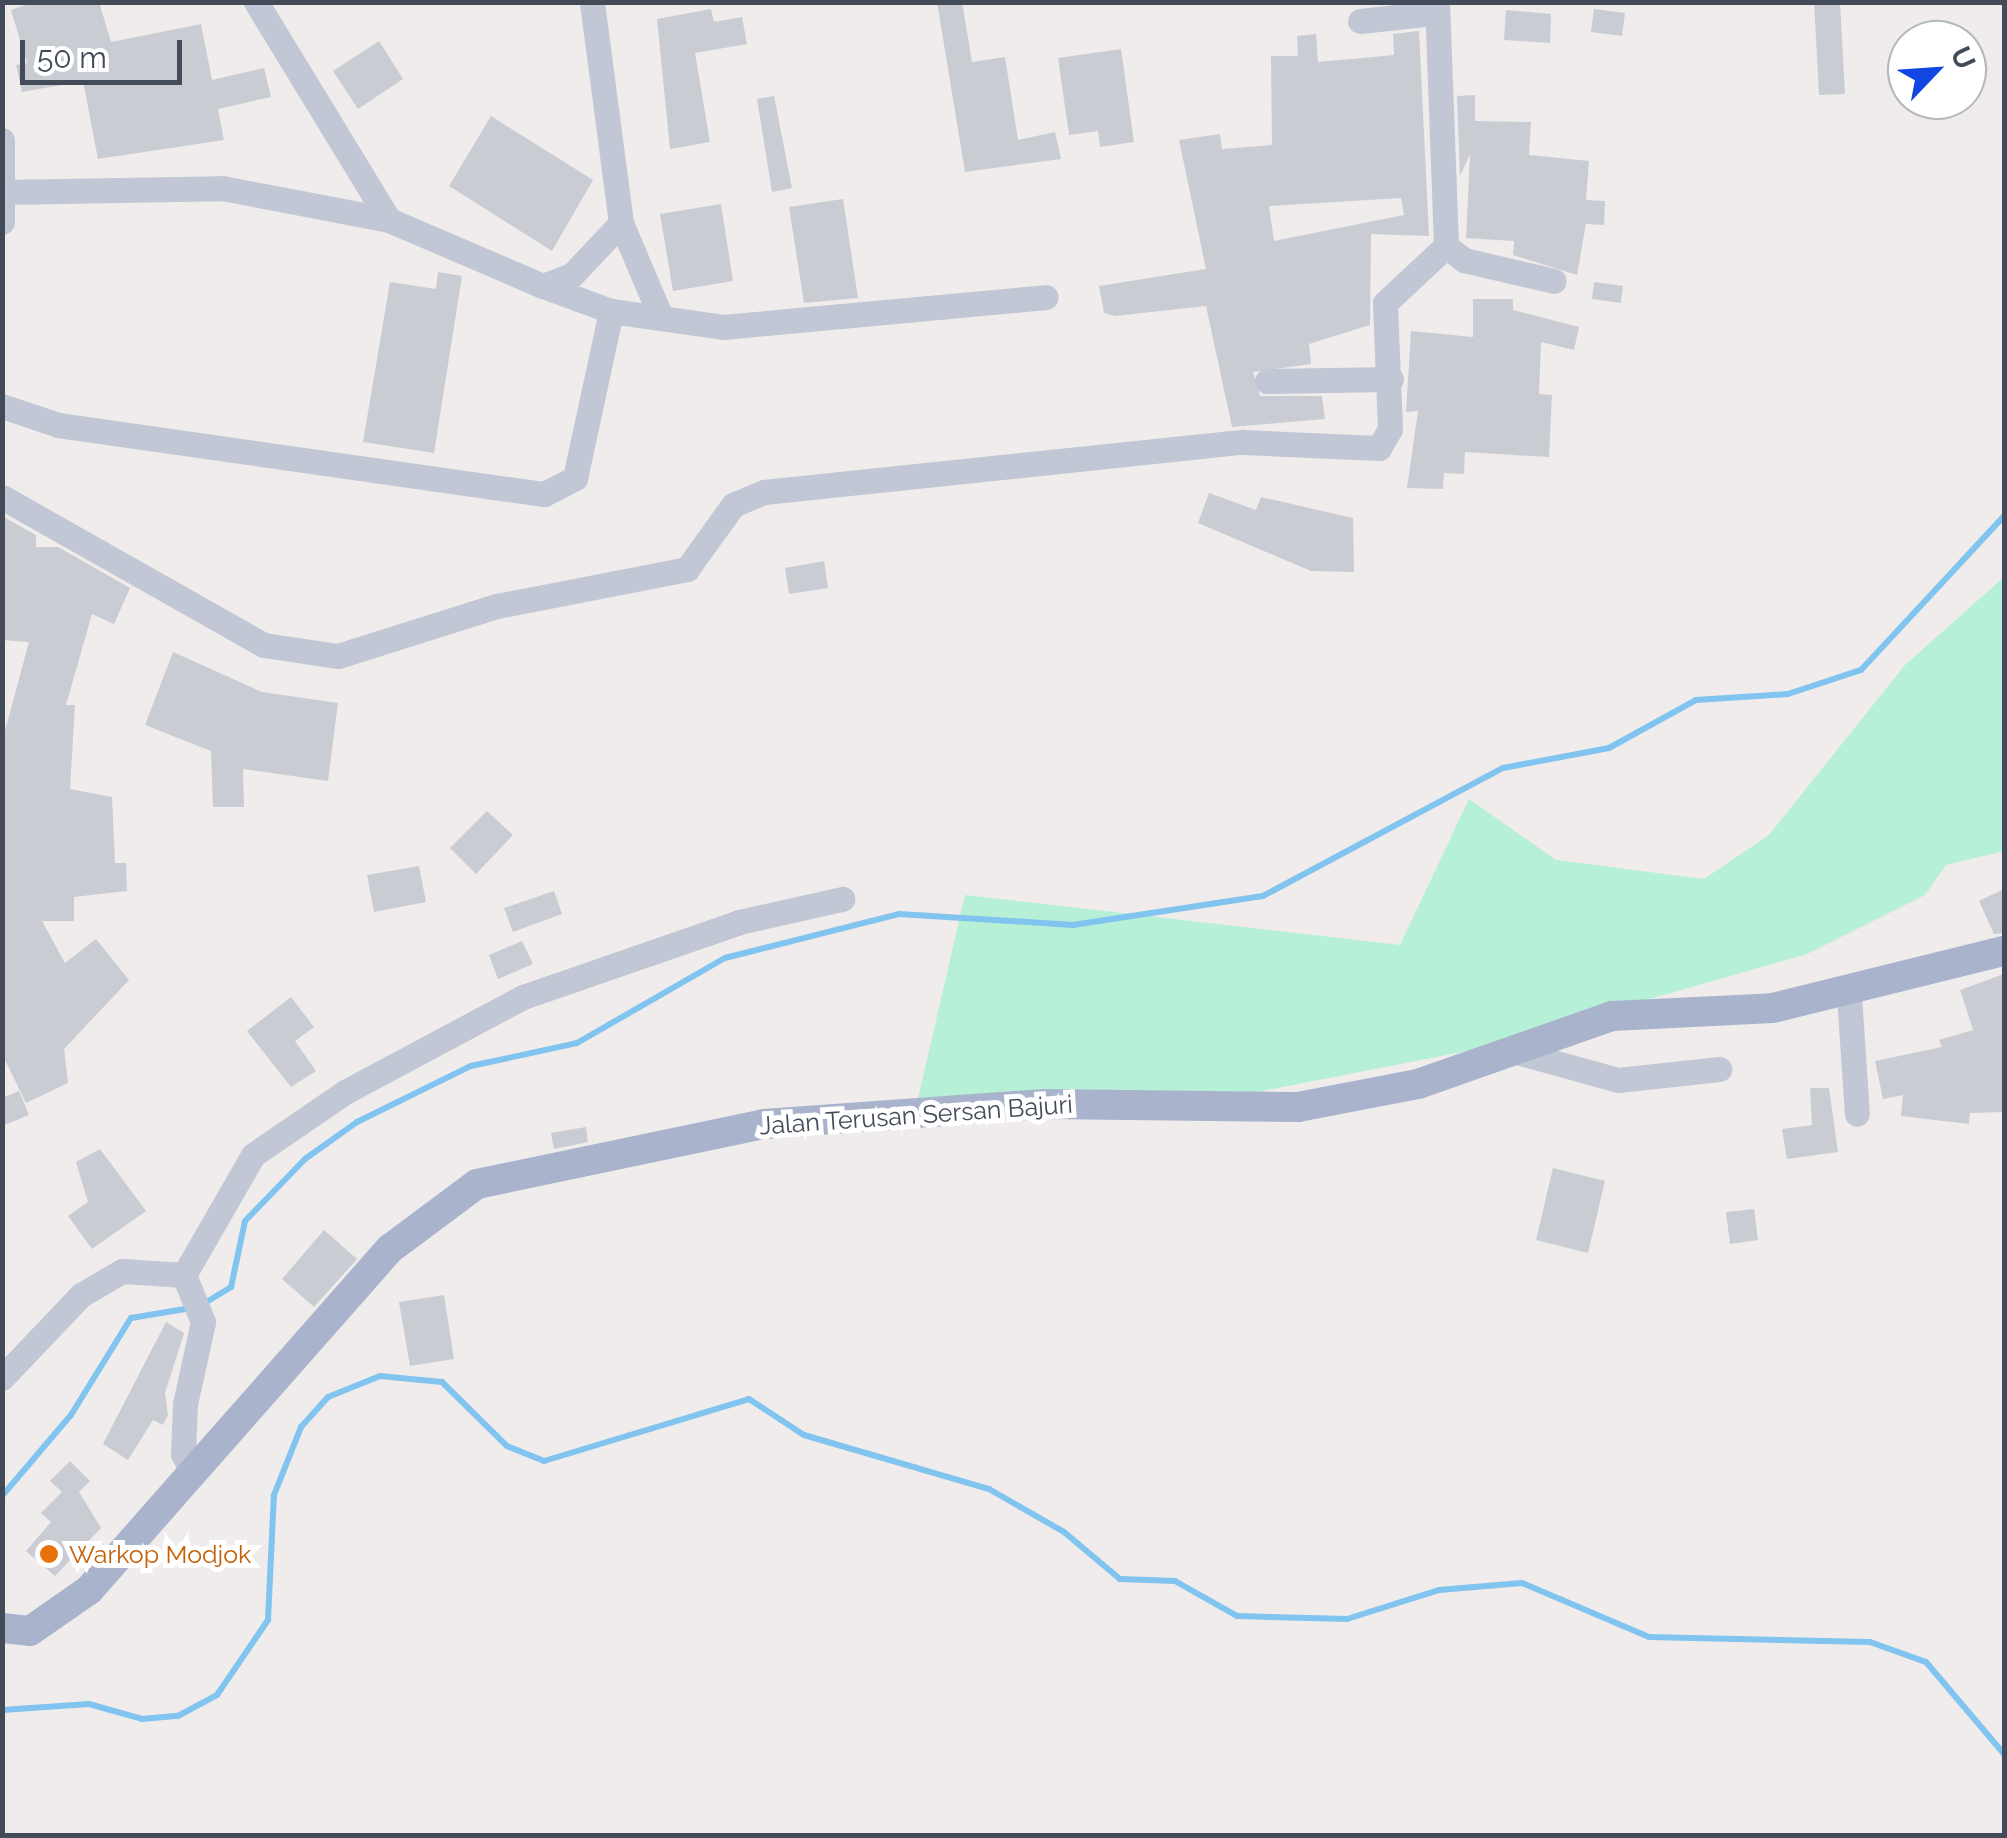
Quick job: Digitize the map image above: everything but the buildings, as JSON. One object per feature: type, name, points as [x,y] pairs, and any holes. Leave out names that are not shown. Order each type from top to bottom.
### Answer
[{"type":"main road","name":"Jalan Terusan Sersan Bajuri","points":[[2,1628],[30,1631],[57,1618],[391,1248],[477,1184],[764,1124],[1044,1104],[1298,1107],[1418,1084],[1612,1016],[1850,995],[2004,950]]},
{"type":"street","points":[[256,2],[390,220]]},
{"type":"street","points":[[592,2],[621,222],[660,315]]},
{"type":"street","points":[[2,497],[264,645],[338,656],[497,606],[687,570],[732,504],[764,492],[1243,442],[1379,448],[1390,429],[1385,303],[1446,246],[1436,8],[1360,22]]},
{"type":"street","points":[[2,140],[6,192],[2,222]]},
{"type":"street","points":[[6,192],[188,184],[390,220],[612,312],[660,315],[698,325],[788,325],[1046,298]]},
{"type":"street","points":[[543,286],[572,275],[621,222]]},
{"type":"street","points":[[1446,246],[1464,260],[1554,281]]},
{"type":"street","points":[[2,406],[58,425],[544,494],[575,478],[612,312]]},
{"type":"street","points":[[1268,380],[1391,379]]},
{"type":"street","points":[[184,1275],[253,1154],[345,1092],[523,997],[739,922],[842,899]]},
{"type":"street","points":[[1850,995],[1856,1114]]},
{"type":"street","points":[[1512,1052],[1618,1080],[1719,1070]]},
{"type":"street","points":[[2,1378],[95,1287],[122,1272],[184,1275]]},
{"type":"street","points":[[184,1275],[204,1322],[185,1404],[183,1454],[192,1471]]},
{"type":"green space","points":[[2004,577],[2004,851],[1946,865],[1925,895],[1807,954],[1472,1050],[1252,1093],[916,1107],[965,895],[1400,945],[1469,799],[1556,860],[1704,879],[1769,835],[1905,665]]},
{"type":"waterway","points":[[203,1304],[231,1287],[245,1221],[305,1159],[357,1122],[471,1066],[577,1043],[725,958],[899,914],[1073,925],[1263,896],[1503,768],[1609,748],[1696,700],[1788,694],[1861,670],[2004,516]]},
{"type":"waterway","points":[[2,1496],[71,1415],[131,1318],[191,1308]]},
{"type":"waterway","points":[[2,1710],[89,1704],[142,1719],[178,1716],[217,1695],[268,1620],[274,1495],[301,1427],[328,1397],[380,1376],[442,1382],[507,1446],[544,1461],[749,1399],[804,1435],[989,1489],[1064,1532],[1120,1579],[1175,1581],[1237,1616],[1347,1619],[1439,1590],[1522,1583],[1649,1637],[1870,1642],[1926,1662],[2004,1754]]},
{"type":"place","name":"Warkop Modjok","points":[[49,1554]]}]
